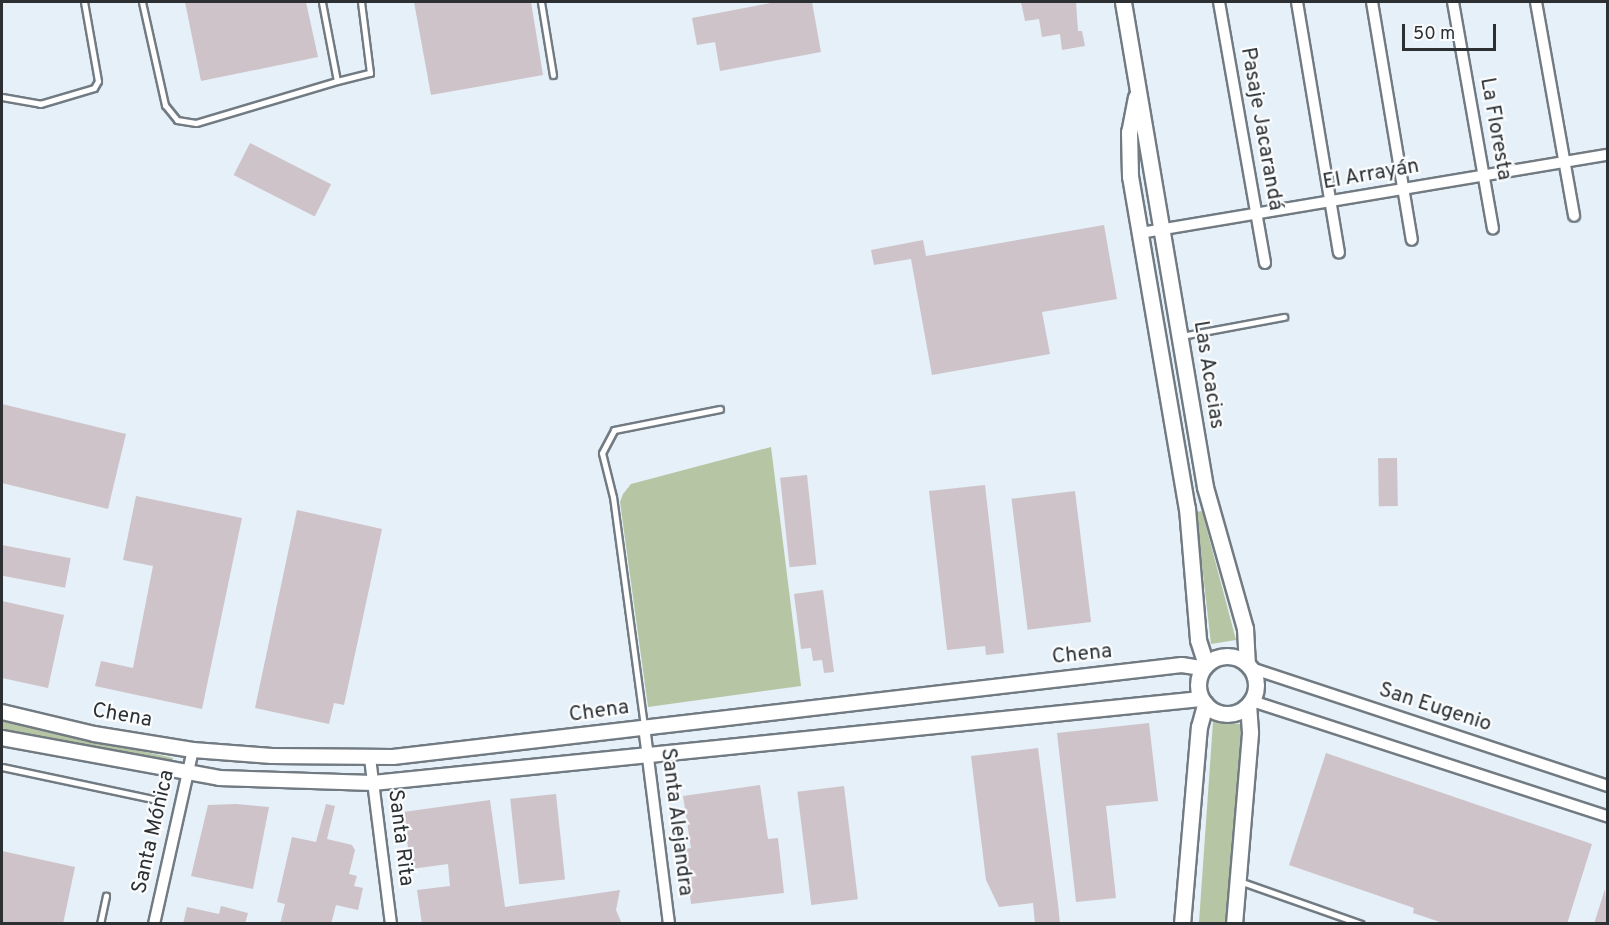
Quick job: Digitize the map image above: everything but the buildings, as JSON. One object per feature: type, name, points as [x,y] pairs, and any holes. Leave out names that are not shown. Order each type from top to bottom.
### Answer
[{"type":"main road","name":"Las Acacias","points":[[1123,2],[1164,230],[1207,496],[1245,628],[1249,665]]},
{"type":"main road","name":"Las Acacias","points":[[1138,91],[1129,153],[1140,233],[1187,508],[1198,640],[1204,666]]},
{"type":"main road","points":[[1182,924],[1203,702],[1197,687],[1204,666],[1226,656],[1249,665],[1256,684],[1250,703],[1250,732],[1234,924]]},
{"type":"main road","points":[[1203,702],[1216,712],[1230,714],[1250,703]]},
{"type":"street","name":"Pasaje Jacarandá","points":[[1219,2],[1265,263]]},
{"type":"street","points":[[1297,2],[1339,252]]},
{"type":"street","points":[[1372,2],[1412,240]]},
{"type":"street","name":"La Floresta","points":[[1454,2],[1493,228]]},
{"type":"street","points":[[1536,2],[1574,216]]},
{"type":"street","name":"El Arrayán","points":[[1140,233],[1608,155]]},
{"type":"street","name":"Chena","points":[[2,712],[94,734],[193,750],[370,758],[446,754],[644,726],[1182,665],[1204,666]]},
{"type":"street","name":"San Eugenio","points":[[1249,665],[1608,786]]},
{"type":"street","points":[[2,738],[187,774],[258,782],[373,783],[1203,702]]},
{"type":"street","points":[[1250,703],[1608,817]]},
{"type":"street","name":"Santa Alejandra","points":[[644,726],[669,924]]},
{"type":"street","name":"Santa Mónica","points":[[154,924],[193,750]]},
{"type":"street","name":"Santa Rita","points":[[370,758],[392,924]]},
{"type":"lane","points":[[2,97],[40,104],[94,88],[98,81],[84,2]]},
{"type":"lane","points":[[141,2],[165,105],[177,120],[196,123],[370,73],[361,2]]},
{"type":"lane","points":[[322,2],[337,81]]},
{"type":"lane","points":[[541,2],[554,75]]},
{"type":"lane","points":[[1180,336],[1284,317]]},
{"type":"lane","points":[[644,726],[613,497],[602,453],[614,430],[720,409]]},
{"type":"lane","points":[[2,767],[153,799]]},
{"type":"lane","points":[[1237,881],[1361,924]]},
{"type":"lane","points":[[100,924],[106,896]]},
{"type":"green space","points":[[771,447],[801,686],[648,707],[620,502],[623,494],[631,484]]},
{"type":"green space","points":[[1202,511],[1236,640],[1211,644],[1196,512]]},
{"type":"green space","points":[[2,720],[173,758],[171,767],[2,732]]},
{"type":"green space","points":[[1213,722],[1242,724],[1228,924],[1199,924]]}]
